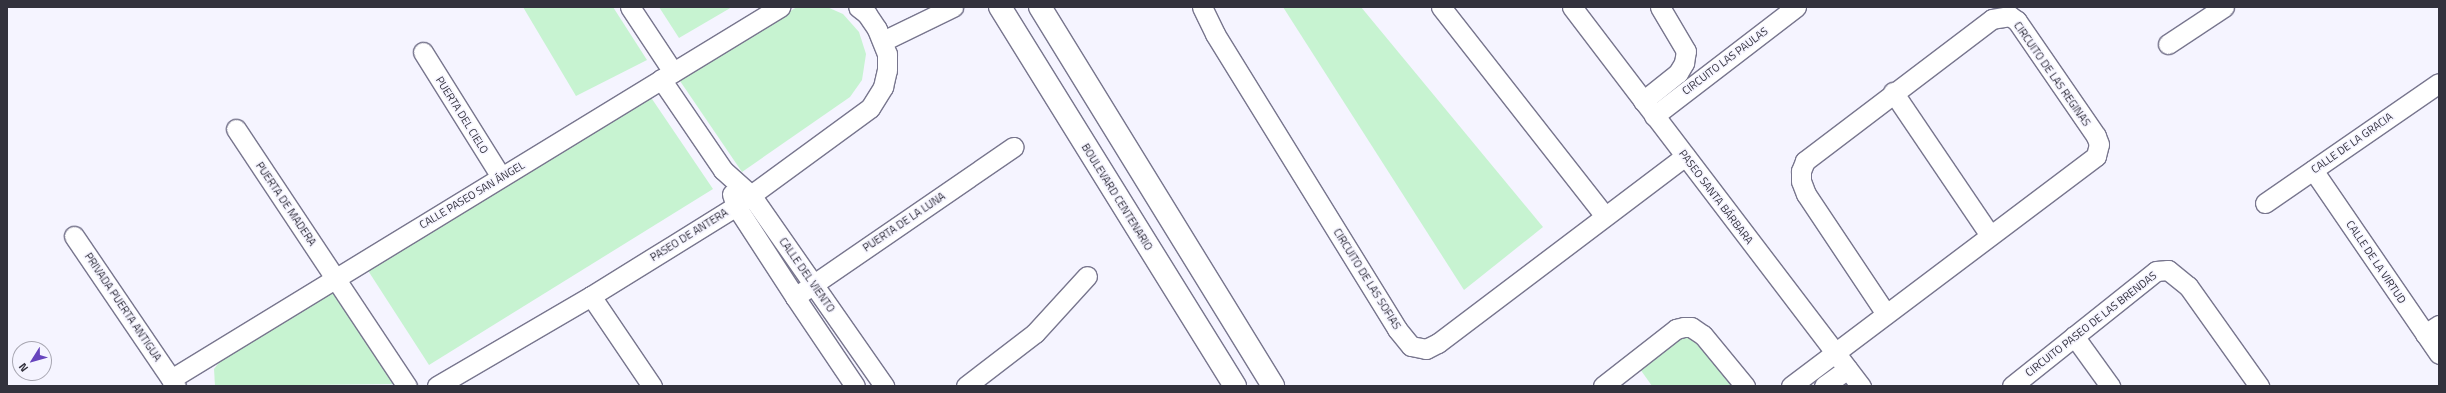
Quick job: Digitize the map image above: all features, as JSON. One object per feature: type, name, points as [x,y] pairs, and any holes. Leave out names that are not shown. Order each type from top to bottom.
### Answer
[{"type":"main road","name":"BOULEVARD CENTENARIO","points":[[1000,7],[1234,386]]},
{"type":"main road","points":[[1040,7],[1273,386]]},
{"type":"street","name":"CALLE DEL VIENTO","points":[[630,7],[667,76],[723,170],[743,200],[795,298],[855,386]]},
{"type":"street","name":"CALLE PASEO SAN ÁNGEL","points":[[173,383],[336,278],[780,7]]},
{"type":"street","points":[[867,9],[883,41],[953,7]]},
{"type":"street","name":"CIRCUITO DE LAS SOFIAS","points":[[1202,7],[1215,34],[1389,316],[1411,346],[1426,349],[1438,343],[1685,156]]},
{"type":"street","points":[[1441,7],[1604,216]]},
{"type":"street","name":"PASEO SANTA BÁRBARA","points":[[1572,7],[1860,386]]},
{"type":"street","name":"CIRCUITO LAS PAULAS","points":[[1643,100],[1678,72],[1684,63],[1686,51],[1660,7]]},
{"type":"street","name":"CIRCUITO LAS PAULAS","points":[[1654,116],[1796,7]]},
{"type":"street","points":[[2168,44],[2200,14],[2224,7]]},
{"type":"street","name":"CIRCUITO DE LAS REGINAS","points":[[1791,386],[2096,156],[2099,144],[2091,130],[2017,21],[2010,16],[1992,19],[1893,92],[1808,158],[1801,171],[1806,194],[1886,314]]},
{"type":"street","name":"PASEO DE ANTERA","points":[[437,386],[591,296],[743,200],[870,108],[883,87],[887,70],[887,54],[883,41]]},
{"type":"street","name":"PUERTA DEL CIELO","points":[[423,52],[501,177]]},
{"type":"street","name":"CALLE DE LA GRACIA","points":[[2265,203],[2439,83]]},
{"type":"street","points":[[1893,92],[1990,235]]},
{"type":"street","name":"PUERTA DE MADERA","points":[[236,129],[407,386]]},
{"type":"street","name":"PUERTA DE LA LUNA","points":[[795,298],[1014,147]]},
{"type":"street","name":"CALLE DE LA VIRTUD","points":[[2314,170],[2432,329],[2439,354]]},
{"type":"street","name":"CALLE DEL VIENTO","points":[[743,200],[814,284],[884,386]]},
{"type":"street","name":"PRIVADA PUERTA ANTIGUA","points":[[74,236],[173,383]]},
{"type":"street","name":"CIRCUITO PASEO DE LAS BRENDAS","points":[[2012,386],[2156,271],[2168,270],[2188,286],[2259,386]]},
{"type":"street","points":[[966,386],[1035,334],[1087,276]]},
{"type":"street","points":[[591,296],[652,386]]},
{"type":"street","points":[[1603,386],[1676,329],[1691,327],[1703,335],[1745,386]]},
{"type":"street","points":[[2074,336],[2110,386]]},
{"type":"street","points":[[1824,386],[1847,369]]},
{"type":"green space","points":[[523,7],[613,7],[647,60],[576,96]]},
{"type":"green space","points":[[659,7],[732,7],[679,38]]},
{"type":"green space","points":[[797,7],[827,7],[843,14],[859,32],[866,54],[862,80],[850,97],[742,172],[678,78]]},
{"type":"green space","points":[[1283,7],[1361,7],[1543,227],[1464,290]]},
{"type":"green space","points":[[650,96],[713,189],[429,365],[367,269]]},
{"type":"green space","points":[[336,291],[396,384],[215,386],[214,369],[228,351]]},
{"type":"green space","points":[[1684,336],[1691,338],[1735,386],[1652,386],[1640,369]]}]
